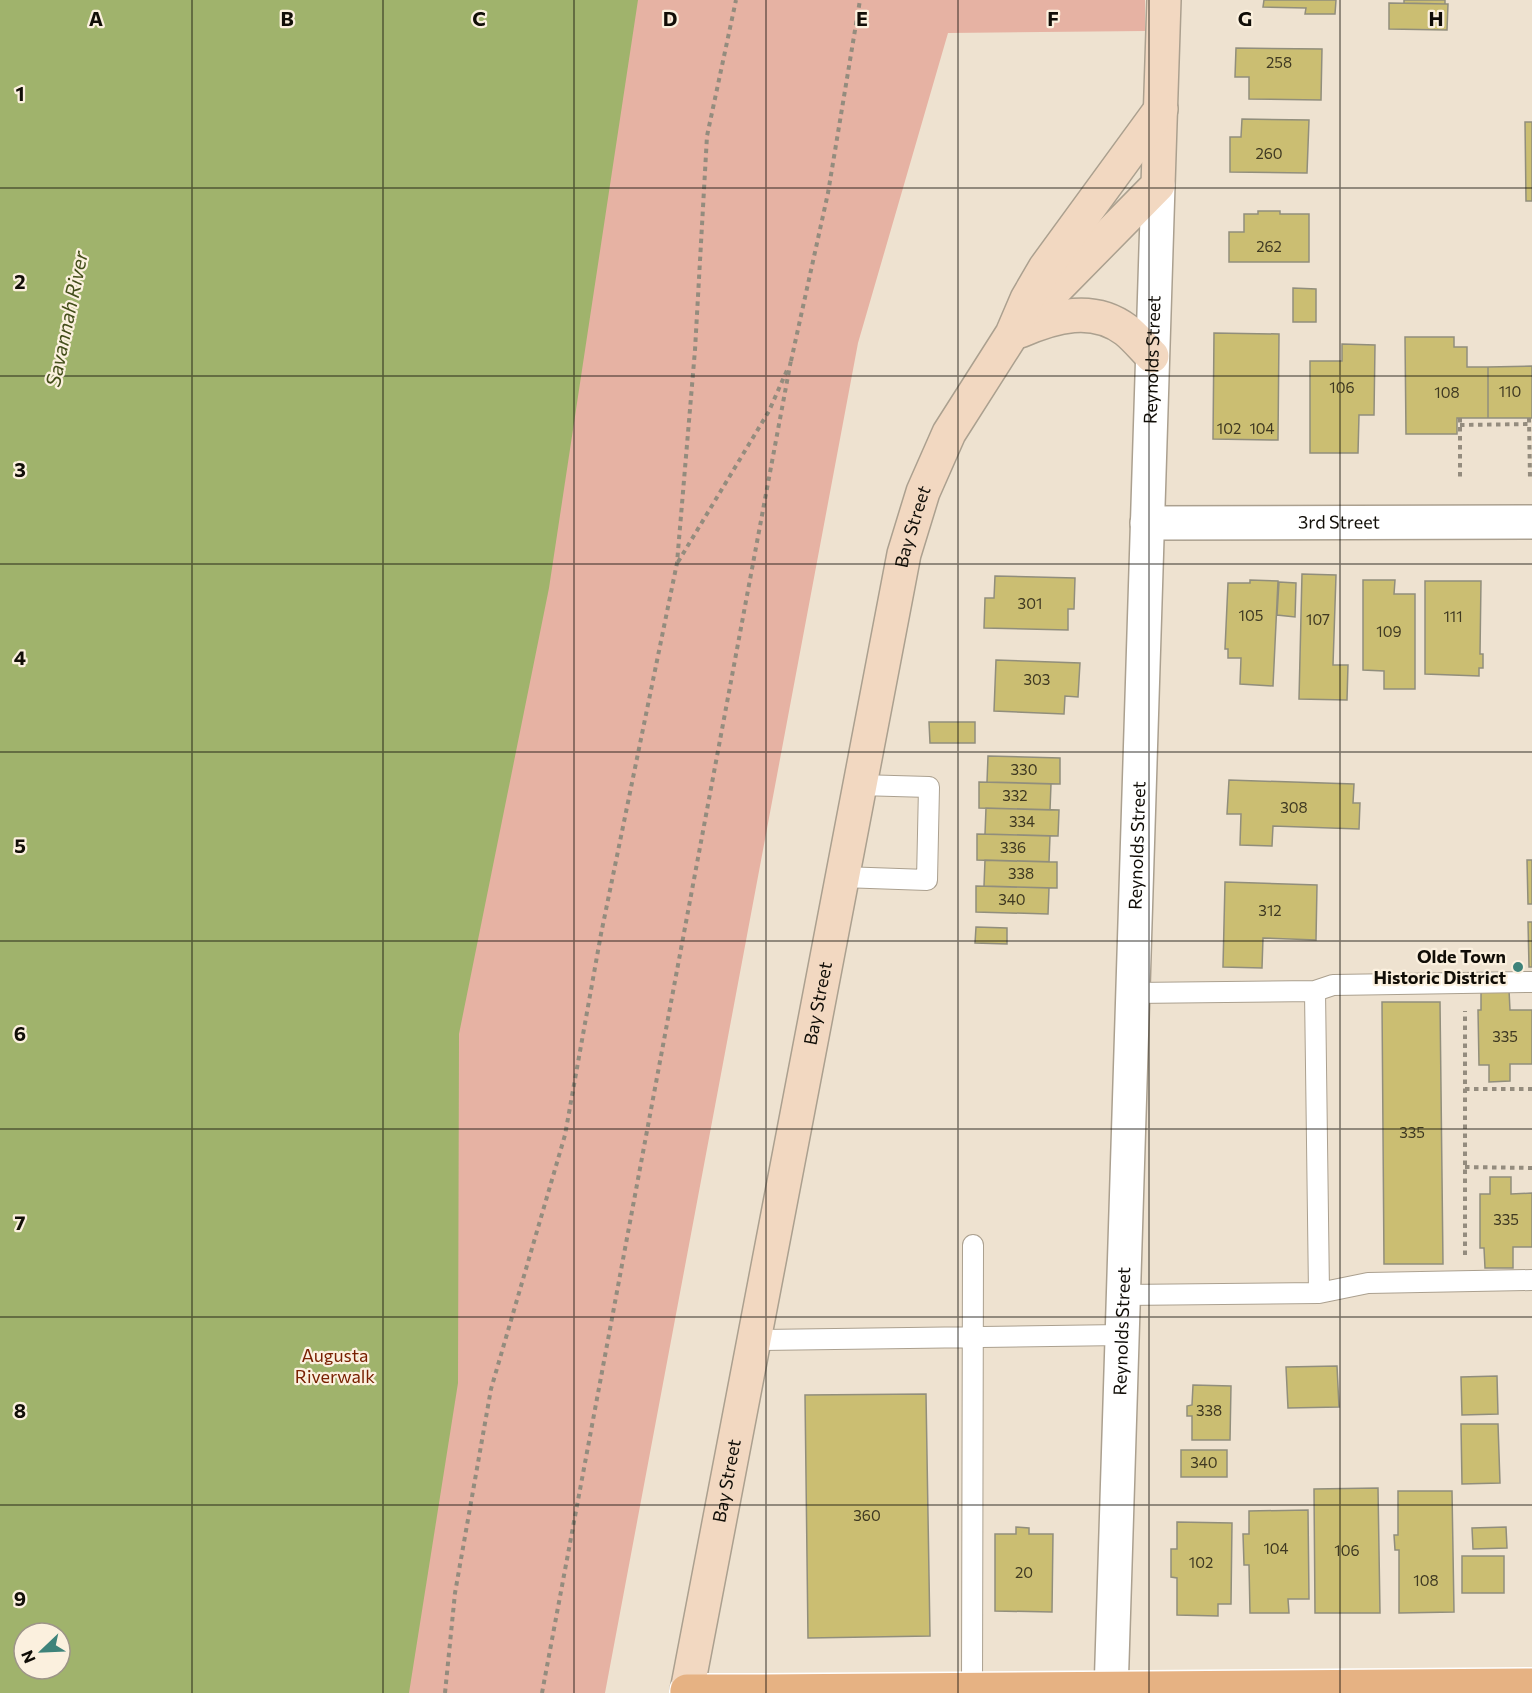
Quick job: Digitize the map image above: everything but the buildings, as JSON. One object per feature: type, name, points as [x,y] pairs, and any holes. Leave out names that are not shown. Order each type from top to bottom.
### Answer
[{"type":"main road","name":"Reynolds Street","points":[[1158,185],[1164,0]]},
{"type":"main road","name":"Bay Street","points":[[687,1692],[904,554],[923,492],[949,434],[1012,334],[1027,299],[1045,268],[1161,109]]},
{"type":"main road","name":"Bay Street","points":[[1012,334],[1158,185]]},
{"type":"main road","points":[[1012,334],[1047,319],[1076,314],[1101,317],[1125,329],[1152,356]]},
{"type":"main road","points":[[687,1692],[1111,1690],[1532,1684]]},
{"type":"street","name":"Reynolds Street","points":[[1111,1690],[1158,185]]},
{"type":"street","name":"3rd Street","points":[[1147,523],[1532,522]]},
{"type":"lane","points":[[842,878],[927,880],[929,787],[859,785]]},
{"type":"lane","points":[[1133,993],[1315,991],[1333,985],[1532,982]]},
{"type":"lane","points":[[1315,991],[1319,1293]]},
{"type":"lane","points":[[972,1689],[973,1245]]},
{"type":"lane","points":[[1123,1296],[1319,1293],[1368,1283],[1532,1281]]},
{"type":"lane","points":[[754,1340],[1122,1335]]},
{"type":"path","points":[[446,1693],[455,1593],[490,1389],[565,1135],[601,934],[677,563],[695,350],[707,136],[736,0]]},
{"type":"path","points":[[542,1693],[791,360],[828,193],[860,0]]},
{"type":"path","points":[[677,563],[769,411],[791,360]]},
{"type":"path","points":[[1460,418],[1460,478]]},
{"type":"path","points":[[1529,418],[1530,478]]},
{"type":"path","points":[[1460,425],[1530,424]]},
{"type":"path","points":[[1465,983],[1465,1281]]},
{"type":"path","points":[[1465,1089],[1532,1089]]},
{"type":"path","points":[[1465,1167],[1532,1168]]},
{"type":"green space","name":"Augusta Riverwalk","points":[[370,0],[1145,0],[1145,31],[948,33],[858,343],[605,1693],[0,1693],[0,1338]]},
{"type":"water","name":"Savannah River","points":[[0,0],[638,0],[549,588],[459,1034],[458,1383],[409,1693],[0,1693]]},
{"type":"place","name":"Olde Town Historic District","points":[[1518,967]]}]
